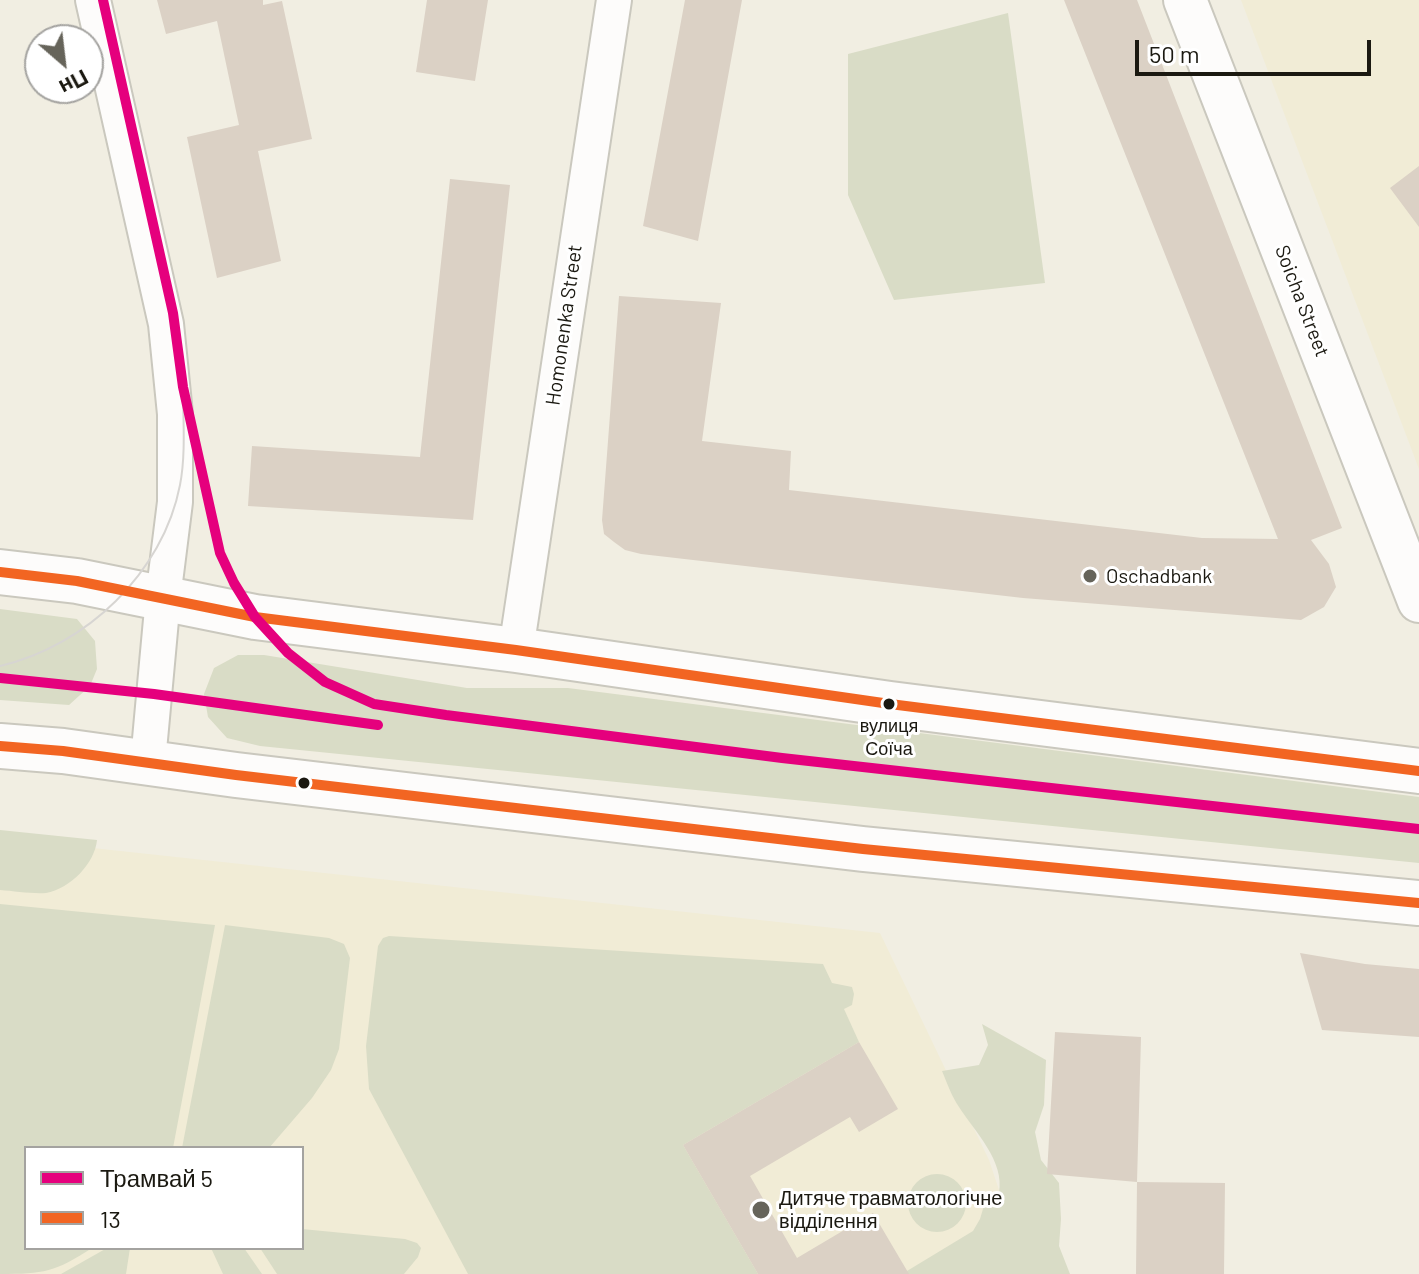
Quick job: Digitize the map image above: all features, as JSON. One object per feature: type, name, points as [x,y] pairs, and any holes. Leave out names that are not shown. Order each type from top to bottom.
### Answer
[{"type":"main road","points":[[0,572],[77,581],[255,617],[516,650],[890,704],[1419,771]]},
{"type":"main road","points":[[0,746],[148,761],[236,775],[863,849],[1419,903]]},
{"type":"street","points":[[93,0],[166,324],[176,466],[175,502],[148,761]]},
{"type":"street","name":"Homonenka Street","points":[[516,650],[614,0]]},
{"type":"street","name":"Soicha Street","points":[[1185,0],[1419,601]]},
{"type":"shaded area","points":[[1241,0],[1419,0],[1419,469]]},
{"type":"shaded area","points":[[0,838],[880,933],[989,1160],[1027,1274],[0,1274]]},
{"type":"green space","points":[[1008,13],[1045,283],[894,300],[848,195],[848,54]]},
{"type":"green space","points":[[0,609],[77,619],[95,641],[97,669],[90,686],[69,705],[0,700]]},
{"type":"green space","points":[[238,655],[264,655],[467,688],[568,688],[1419,797],[1419,863],[260,746],[227,738],[208,717],[204,694],[214,668]]},
{"type":"green space","points":[[0,830],[97,840],[92,857],[72,881],[55,891],[29,893],[0,890]]},
{"type":"green space","points":[[0,904],[215,925],[173,1146],[24,1146],[24,1250],[89,1250],[49,1270],[0,1274]]},
{"type":"green space","points":[[225,925],[329,938],[344,944],[350,958],[339,1049],[331,1070],[312,1098],[271,1146],[182,1146]]},
{"type":"green space","points":[[383,938],[823,964],[832,983],[852,987],[852,1005],[844,1009],[859,1042],[683,1145],[758,1274],[468,1274],[369,1089],[366,1046],[378,946]]},
{"type":"green space","points":[[982,1024],[1046,1060],[1044,1105],[1035,1132],[1041,1160],[1059,1183],[1059,1246],[1070,1274],[902,1274],[973,1231],[986,1199],[999,1193],[1000,1181],[993,1158],[956,1103],[942,1071],[979,1065],[988,1045]]},
{"type":"green space","points":[[937,1174],[958,1182],[966,1203],[958,1224],[937,1232],[916,1224],[908,1203],[916,1182]]},
{"type":"green space","points":[[304,1229],[405,1239],[421,1248],[418,1257],[404,1274],[277,1274],[261,1250],[304,1250]]},
{"type":"green space","points":[[103,1250],[130,1250],[126,1274],[61,1274]]},
{"type":"green space","points":[[212,1250],[245,1250],[262,1274],[223,1274]]},
{"type":"building","points":[[157,0],[263,0],[263,5],[282,1],[312,139],[258,151],[281,261],[217,278],[187,137],[239,125],[217,21],[166,34]]},
{"type":"building","points":[[427,0],[488,0],[475,81],[416,72]]},
{"type":"building","points":[[685,0],[742,0],[698,241],[643,226]]},
{"type":"building","points":[[1064,0],[1137,0],[1342,528],[1311,540],[1329,564],[1336,587],[1324,607],[1301,620],[1023,598],[641,554],[625,550],[604,534],[602,520],[619,296],[721,303],[702,441],[791,451],[789,490],[1202,538],[1278,539]]},
{"type":"building","points":[[1419,166],[1419,227],[1390,188]]},
{"type":"building","points":[[450,179],[510,185],[473,520],[248,506],[252,446],[420,457]]},
{"type":"building","points":[[1300,953],[1419,969],[1419,1037],[1322,1030]]},
{"type":"building","points":[[1055,1032],[1141,1037],[1137,1182],[1047,1174]]},
{"type":"building","points":[[859,1042],[898,1109],[859,1132],[850,1117],[750,1176],[797,1258],[873,1213],[909,1274],[758,1274],[683,1145]]},
{"type":"building","points":[[1137,1182],[1225,1183],[1224,1274],[1136,1274]]},
{"type":"tram line","name":"5","points":[[103,0],[173,313],[183,387],[220,553],[255,617],[288,653],[325,682],[374,704],[446,715],[782,758],[1419,829]]},
{"type":"tram line","points":[[0,666],[62,642],[90,623],[116,601],[157,548],[171,517],[182,473],[183,387]]},
{"type":"tram line","name":"5","points":[[0,678],[154,694],[378,725]]},
{"type":"transit line","name":"13","points":[[0,572],[77,581],[255,617],[516,650],[890,704],[1419,771]]},
{"type":"transit line","name":"13","points":[[0,746],[63,751],[236,775],[863,849],[1419,903]]},
{"type":"place","name":"Oschadbank","points":[[1090,576]]},
{"type":"place","name":"вулиця Соїча","points":[[889,704]]},
{"type":"place","name":"Дитяче травматологічне відділення","points":[[761,1210]]}]
